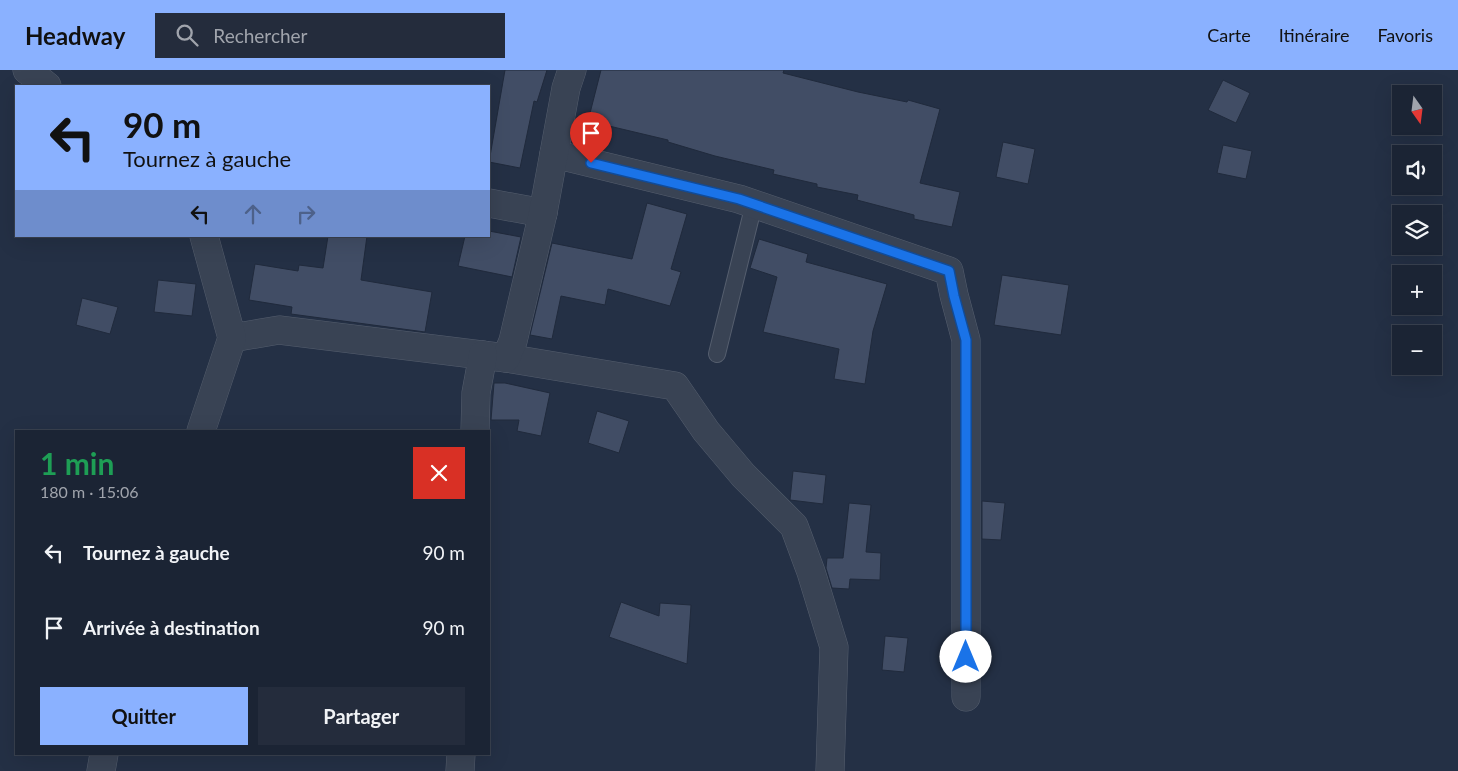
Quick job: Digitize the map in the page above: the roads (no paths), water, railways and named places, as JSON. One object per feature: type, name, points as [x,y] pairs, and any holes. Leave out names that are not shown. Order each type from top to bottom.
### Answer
[{"type":"street","points":[[27,70],[46,85]]},
{"type":"street","points":[[475,430],[476,393],[494,357],[513,341],[543,213],[566,88],[572,70]]},
{"type":"street","points":[[554,154],[739,199],[949,271],[966,340],[966,697]]},
{"type":"street","points":[[490,203],[543,213]]},
{"type":"street","points":[[201,430],[232,338],[204,237]]},
{"type":"street","points":[[232,338],[279,330],[494,357],[674,386],[706,431],[743,475],[794,526],[811,572],[834,647],[830,771]]},
{"type":"street","points":[[101,771],[104,755]]},
{"type":"street","points":[[460,771],[461,755]]},
{"type":"lane","points":[[717,354],[754,204]]}]
